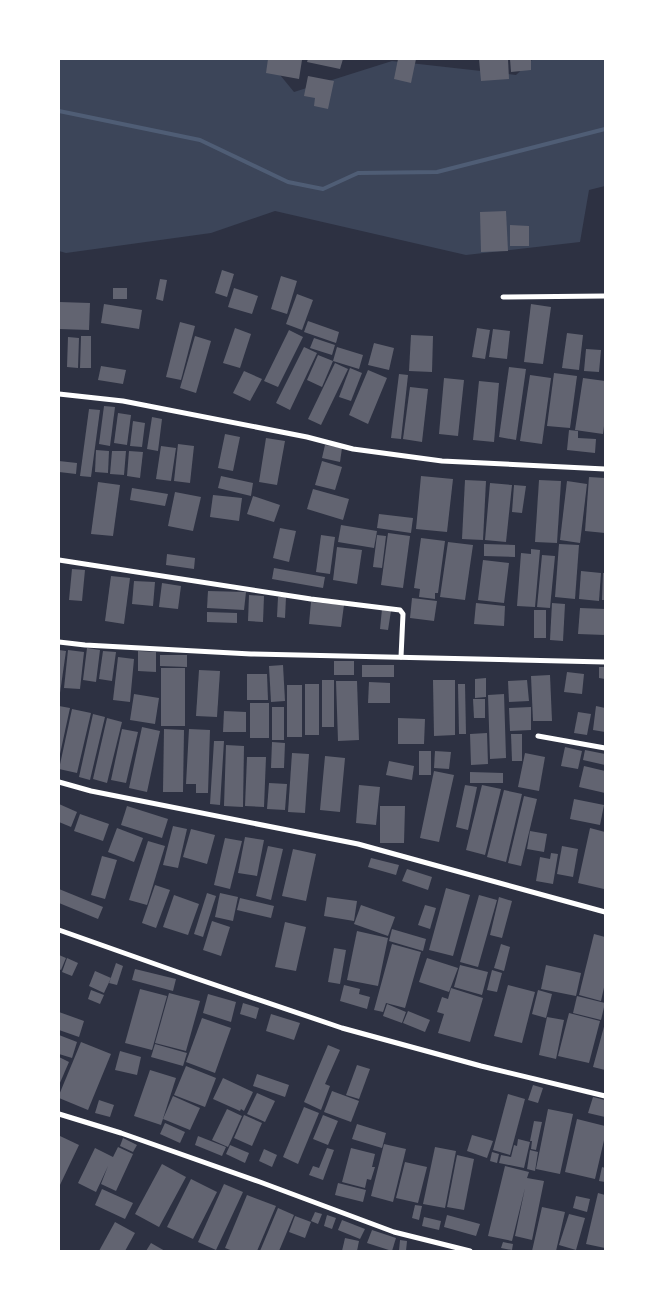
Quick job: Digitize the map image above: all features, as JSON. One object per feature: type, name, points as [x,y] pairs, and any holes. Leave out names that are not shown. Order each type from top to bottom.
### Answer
[{"type":"street","points":[[503,297],[605,296]]},
{"type":"street","points":[[59,394],[123,401],[306,436],[354,450],[442,461],[605,469]]},
{"type":"street","points":[[59,560],[311,599],[400,610],[403,614],[401,657]]},
{"type":"street","points":[[59,642],[251,654],[605,662]]},
{"type":"street","points":[[538,736],[605,748]]},
{"type":"street","points":[[59,782],[92,791],[358,844],[605,912]]},
{"type":"street","points":[[59,930],[342,1028],[481,1066],[605,1096]]},
{"type":"street","points":[[59,1114],[121,1133],[394,1232],[470,1251]]},
{"type":"shaded area","points":[[59,59],[267,59],[294,92],[392,61],[516,75],[533,59],[605,59],[605,186],[589,190],[580,242],[466,255],[275,211],[211,233],[66,253],[59,251]]},
{"type":"building","points":[[268,59],[302,60],[299,79],[266,73]]},
{"type":"building","points":[[308,59],[343,59],[340,69],[307,62]]},
{"type":"building","points":[[398,59],[416,59],[411,83],[394,79]]},
{"type":"building","points":[[479,59],[508,59],[509,79],[481,81]]},
{"type":"building","points":[[510,59],[531,59],[531,70],[511,72]]},
{"type":"building","points":[[308,76],[334,81],[328,109],[314,106],[315,98],[304,96]]},
{"type":"building","points":[[506,211],[508,251],[481,252],[480,212]]},
{"type":"building","points":[[510,225],[529,226],[529,246],[510,246]]},
{"type":"building","points":[[222,270],[234,274],[227,297],[215,293]]},
{"type":"building","points":[[281,276],[297,281],[287,314],[271,309]]},
{"type":"building","points":[[160,279],[167,280],[163,301],[156,299]]},
{"type":"building","points":[[113,288],[127,288],[127,299],[113,299]]},
{"type":"building","points":[[234,288],[258,296],[252,314],[228,307]]},
{"type":"building","points":[[297,294],[313,300],[302,330],[286,324]]},
{"type":"building","points":[[59,302],[90,303],[89,330],[59,329]]},
{"type":"building","points":[[104,304],[142,310],[139,329],[101,323]]},
{"type":"building","points":[[531,304],[551,307],[543,364],[524,362]]},
{"type":"building","points":[[308,321],[339,332],[336,343],[304,332]]},
{"type":"building","points":[[180,322],[195,326],[181,380],[166,377]]},
{"type":"building","points":[[235,328],[251,334],[240,368],[223,363]]},
{"type":"building","points":[[477,328],[490,330],[485,359],[472,357]]},
{"type":"building","points":[[493,329],[510,331],[507,359],[489,357]]},
{"type":"building","points":[[289,330],[303,337],[278,387],[264,381]]},
{"type":"building","points":[[567,333],[583,335],[579,370],[562,368]]},
{"type":"building","points":[[411,335],[433,336],[432,372],[409,371]]},
{"type":"building","points":[[81,336],[91,336],[91,368],[80,368]]},
{"type":"building","points":[[195,336],[211,341],[196,393],[180,388]]},
{"type":"building","points":[[68,337],[79,338],[78,368],[67,367]]},
{"type":"building","points":[[314,338],[335,345],[332,355],[310,348]]},
{"type":"building","points":[[374,343],[394,348],[389,370],[368,365]]},
{"type":"building","points":[[304,347],[317,353],[290,410],[276,403]]},
{"type":"building","points":[[337,347],[363,355],[359,369],[333,361]]},
{"type":"building","points":[[586,349],[601,350],[599,372],[584,371]]},
{"type":"building","points":[[318,355],[333,361],[322,387],[307,380]]},
{"type":"building","points":[[335,363],[348,369],[321,425],[308,419]]},
{"type":"building","points":[[101,366],[126,370],[123,384],[98,380]]},
{"type":"building","points":[[509,367],[526,369],[516,440],[499,437]]},
{"type":"building","points":[[350,368],[362,373],[351,401],[339,397]]},
{"type":"building","points":[[368,370],[387,378],[368,424],[349,415]]},
{"type":"building","points":[[244,371],[262,379],[250,401],[233,393]]},
{"type":"building","points":[[554,373],[577,376],[570,428],[547,426]]},
{"type":"building","points":[[399,374],[408,375],[401,439],[391,438]]},
{"type":"building","points":[[530,375],[551,378],[542,444],[520,441]]},
{"type":"building","points":[[444,378],[464,380],[458,436],[439,434]]},
{"type":"building","points":[[583,378],[605,381],[603,434],[575,430]]},
{"type":"building","points":[[479,381],[499,383],[494,442],[473,440]]},
{"type":"building","points":[[410,387],[428,389],[422,442],[403,439]]},
{"type":"building","points":[[104,406],[115,407],[110,446],[99,444]]},
{"type":"building","points":[[89,409],[100,410],[91,477],[80,476]]},
{"type":"building","points":[[118,413],[131,415],[127,445],[114,443]]},
{"type":"building","points":[[152,417],[162,419],[158,451],[147,449]]},
{"type":"building","points":[[133,421],[145,423],[142,447],[130,446]]},
{"type":"building","points":[[569,430],[578,431],[578,438],[596,439],[595,453],[567,450]]},
{"type":"building","points":[[225,434],[240,437],[233,471],[218,468]]},
{"type":"building","points":[[266,438],[285,441],[277,485],[259,482]]},
{"type":"building","points":[[178,444],[194,446],[190,483],[174,481]]},
{"type":"building","points":[[325,445],[342,448],[340,462],[322,458]]},
{"type":"building","points":[[161,446],[176,448],[171,481],[156,479]]},
{"type":"building","points":[[96,450],[109,451],[108,473],[95,472]]},
{"type":"building","points":[[112,451],[126,451],[124,475],[110,474]]},
{"type":"building","points":[[129,451],[143,452],[140,478],[127,476]]},
{"type":"building","points":[[59,461],[77,463],[76,474],[59,472]]},
{"type":"building","points":[[322,461],[342,467],[335,490],[315,485]]},
{"type":"building","points":[[221,476],[253,483],[251,496],[218,488]]},
{"type":"building","points":[[421,476],[453,479],[447,532],[416,529]]},
{"type":"building","points":[[589,477],[605,478],[605,533],[585,531]]},
{"type":"building","points":[[465,480],[486,481],[483,540],[462,539]]},
{"type":"building","points":[[539,480],[561,481],[557,543],[535,542]]},
{"type":"building","points":[[567,481],[587,484],[580,543],[560,540]]},
{"type":"building","points":[[98,482],[120,485],[113,536],[91,534]]},
{"type":"building","points":[[490,483],[512,485],[506,542],[485,540]]},
{"type":"building","points":[[514,485],[526,486],[522,513],[512,512]]},
{"type":"building","points":[[132,488],[168,494],[165,506],[130,500]]},
{"type":"building","points":[[313,489],[349,499],[343,520],[307,509]]},
{"type":"building","points":[[175,492],[201,497],[193,531],[168,526]]},
{"type":"building","points":[[213,495],[242,498],[239,521],[210,517]]},
{"type":"building","points":[[253,496],[280,505],[274,522],[247,514]]},
{"type":"building","points":[[379,514],[413,518],[411,533],[377,528]]},
{"type":"building","points":[[341,525],[377,531],[374,548],[338,542]]},
{"type":"building","points":[[280,528],[296,531],[289,562],[273,558]]},
{"type":"building","points":[[388,533],[410,536],[403,588],[381,585]]},
{"type":"building","points":[[321,535],[335,537],[330,574],[316,572]]},
{"type":"building","points":[[377,535],[386,536],[382,568],[373,567]]},
{"type":"building","points":[[421,538],[445,541],[438,593],[435,593],[435,599],[419,597],[420,589],[414,588]]},
{"type":"building","points":[[448,542],[473,545],[465,600],[440,597]]},
{"type":"building","points":[[484,544],[515,545],[515,557],[484,556]]},
{"type":"building","points":[[559,544],[579,545],[575,599],[555,597]]},
{"type":"building","points":[[337,547],[362,550],[357,584],[333,580]]},
{"type":"building","points":[[531,549],[540,550],[535,607],[517,606],[521,553],[531,554]]},
{"type":"building","points":[[167,554],[195,558],[194,569],[166,565]]},
{"type":"building","points":[[542,555],[555,556],[550,608],[537,607]]},
{"type":"building","points":[[483,560],[509,563],[504,603],[478,600]]},
{"type":"building","points":[[274,568],[325,577],[323,588],[272,579]]},
{"type":"building","points":[[72,569],[85,570],[82,601],[69,600]]},
{"type":"building","points":[[581,571],[601,573],[599,601],[579,599]]},
{"type":"building","points":[[603,573],[605,573],[605,600],[602,600]]},
{"type":"building","points":[[111,576],[130,578],[124,624],[105,621]]},
{"type":"building","points":[[134,581],[155,582],[153,606],[132,604]]},
{"type":"building","points":[[162,583],[181,586],[178,609],[159,607]]},
{"type":"building","points":[[208,591],[246,592],[244,610],[207,608]]},
{"type":"building","points":[[249,595],[264,596],[263,622],[248,621]]},
{"type":"building","points":[[278,597],[286,597],[285,618],[277,617]]},
{"type":"building","points":[[412,598],[437,601],[434,621],[410,618]]},
{"type":"building","points":[[311,602],[344,605],[341,627],[309,624]]},
{"type":"building","points":[[476,603],[505,606],[504,626],[474,624]]},
{"type":"building","points":[[552,603],[565,604],[563,641],[550,640]]},
{"type":"building","points":[[580,608],[605,609],[605,635],[578,634]]},
{"type":"building","points":[[382,609],[391,611],[388,630],[380,629]]},
{"type":"building","points":[[534,610],[546,610],[546,638],[534,638]]},
{"type":"building","points":[[207,612],[237,613],[237,623],[207,622]]},
{"type":"building","points":[[87,648],[100,650],[96,682],[83,680]]},
{"type":"building","points":[[59,650],[66,651],[60,693],[59,693]]},
{"type":"building","points":[[68,650],[84,652],[80,689],[64,688]]},
{"type":"building","points":[[103,651],[116,652],[112,681],[99,679]]},
{"type":"building","points":[[138,651],[156,652],[156,672],[138,671]]},
{"type":"building","points":[[160,655],[187,655],[187,667],[160,666]]},
{"type":"building","points":[[118,657],[134,659],[130,702],[113,700]]},
{"type":"building","points":[[334,661],[354,661],[354,675],[334,675]]},
{"type":"building","points":[[283,665],[285,701],[271,702],[269,666]]},
{"type":"building","points":[[362,665],[394,665],[394,677],[362,677]]},
{"type":"building","points":[[599,667],[605,667],[605,679],[599,678]]},
{"type":"building","points":[[161,668],[185,668],[185,726],[161,726]]},
{"type":"building","points":[[199,670],[220,671],[217,717],[196,716]]},
{"type":"building","points":[[567,672],[584,674],[582,694],[564,692]]},
{"type":"building","points":[[247,674],[267,674],[268,700],[247,700]]},
{"type":"building","points":[[550,675],[552,721],[533,721],[531,676]]},
{"type":"building","points":[[486,678],[486,697],[475,698],[475,679]]},
{"type":"building","points":[[322,680],[334,680],[334,727],[322,727]]},
{"type":"building","points":[[433,680],[455,680],[455,735],[434,736]]},
{"type":"building","points":[[527,680],[529,701],[509,702],[508,681]]},
{"type":"building","points":[[336,681],[357,681],[359,740],[338,741]]},
{"type":"building","points":[[369,682],[390,683],[390,703],[368,703]]},
{"type":"building","points":[[305,684],[319,684],[319,735],[305,735]]},
{"type":"building","points":[[458,684],[465,684],[466,734],[459,734]]},
{"type":"building","points":[[287,685],[302,685],[302,737],[287,737]]},
{"type":"building","points":[[134,694],[159,698],[155,724],[130,720]]},
{"type":"building","points":[[504,694],[506,758],[490,759],[488,695]]},
{"type":"building","points":[[473,699],[485,699],[485,718],[474,718]]},
{"type":"building","points":[[250,703],[269,703],[269,738],[250,738]]},
{"type":"building","points":[[59,706],[70,708],[60,754],[59,754]]},
{"type":"building","points":[[596,706],[605,708],[605,732],[593,730]]},
{"type":"building","points":[[272,707],[284,707],[284,740],[272,740]]},
{"type":"building","points":[[531,707],[531,730],[510,731],[509,708]]},
{"type":"building","points":[[72,709],[91,713],[77,773],[59,769]]},
{"type":"building","points":[[224,711],[246,712],[246,732],[223,732]]},
{"type":"building","points":[[578,712],[591,714],[587,735],[574,733]]},
{"type":"building","points":[[93,714],[105,717],[90,780],[79,777]]},
{"type":"building","points":[[107,718],[122,722],[107,783],[93,779]]},
{"type":"building","points":[[398,718],[425,719],[424,744],[398,744]]},
{"type":"building","points":[[142,727],[160,731],[147,792],[129,788]]},
{"type":"building","points":[[122,729],[138,732],[126,783],[111,780]]},
{"type":"building","points":[[164,729],[184,730],[183,792],[163,792]]},
{"type":"building","points":[[189,729],[210,730],[208,793],[196,793],[196,784],[186,784]]},
{"type":"building","points":[[487,733],[488,764],[471,765],[470,734]]},
{"type":"building","points":[[511,734],[522,734],[522,761],[512,761]]},
{"type":"building","points":[[214,741],[224,741],[220,805],[210,804]]},
{"type":"building","points":[[272,742],[285,743],[284,768],[271,768]]},
{"type":"building","points":[[226,745],[244,746],[243,807],[224,806]]},
{"type":"building","points":[[565,747],[582,751],[578,769],[561,766]]},
{"type":"building","points":[[585,750],[605,754],[605,765],[583,760]]},
{"type":"building","points":[[419,751],[431,751],[431,775],[419,775]]},
{"type":"building","points":[[435,751],[451,752],[449,769],[434,768]]},
{"type":"building","points":[[292,753],[309,754],[305,813],[288,812]]},
{"type":"building","points":[[525,753],[545,757],[539,791],[518,787]]},
{"type":"building","points":[[325,756],[345,758],[340,812],[320,810]]},
{"type":"building","points":[[247,757],[266,757],[264,807],[245,806]]},
{"type":"building","points":[[389,761],[414,766],[412,780],[386,775]]},
{"type":"building","points":[[584,766],[605,771],[605,793],[579,787]]},
{"type":"building","points":[[434,771],[454,775],[439,842],[420,838]]},
{"type":"building","points":[[470,772],[503,773],[503,783],[470,783]]},
{"type":"building","points":[[269,783],[287,784],[285,810],[267,809]]},
{"type":"building","points":[[359,785],[380,787],[376,825],[356,823]]},
{"type":"building","points":[[465,785],[477,787],[468,830],[456,827]]},
{"type":"building","points":[[482,785],[501,789],[485,855],[466,850]]},
{"type":"building","points":[[504,790],[522,794],[506,862],[487,857]]},
{"type":"building","points":[[524,796],[537,799],[521,866],[508,863]]},
{"type":"building","points":[[574,799],[604,805],[600,825],[570,819]]},
{"type":"building","points":[[59,804],[77,812],[71,827],[59,822]]},
{"type":"building","points":[[127,806],[168,819],[162,838],[121,825]]},
{"type":"building","points":[[380,806],[405,806],[404,843],[380,843]]},
{"type":"building","points":[[80,814],[109,824],[103,841],[74,831]]},
{"type":"building","points":[[173,826],[187,829],[178,868],[163,865]]},
{"type":"building","points":[[117,828],[143,838],[134,862],[108,852]]},
{"type":"building","points":[[590,828],[605,832],[604,889],[578,883]]},
{"type":"building","points":[[191,829],[215,835],[207,864],[183,857]]},
{"type":"building","points":[[530,831],[547,834],[544,852],[527,849]]},
{"type":"building","points":[[245,837],[264,840],[257,876],[238,873]]},
{"type":"building","points":[[225,838],[242,841],[230,889],[214,885]]},
{"type":"building","points":[[148,841],[165,846],[147,905],[129,900]]},
{"type":"building","points":[[268,846],[283,849],[271,900],[256,896]]},
{"type":"building","points":[[562,846],[578,849],[573,877],[557,874]]},
{"type":"building","points":[[293,849],[316,854],[306,901],[282,896]]},
{"type":"building","points":[[551,853],[558,854],[553,884],[536,881],[540,857],[550,859]]},
{"type":"building","points":[[102,856],[117,860],[105,899],[91,895]]},
{"type":"building","points":[[371,858],[399,865],[396,875],[368,867]]},
{"type":"building","points":[[407,869],[432,877],[428,890],[402,881]]},
{"type":"building","points":[[155,885],[170,890],[156,928],[142,923]]},
{"type":"building","points":[[446,888],[470,895],[453,956],[429,950]]},
{"type":"building","points":[[59,889],[103,907],[98,919],[59,903]]},
{"type":"building","points":[[207,893],[216,896],[203,937],[194,934]]},
{"type":"building","points":[[220,893],[238,897],[233,921],[215,917]]},
{"type":"building","points":[[174,895],[199,904],[188,935],[163,927]]},
{"type":"building","points":[[479,895],[497,900],[478,967],[460,962]]},
{"type":"building","points":[[327,897],[357,901],[354,921],[324,916]]},
{"type":"building","points":[[499,897],[512,901],[502,938],[490,935]]},
{"type":"building","points":[[240,898],[274,906],[271,918],[237,910]]},
{"type":"building","points":[[361,905],[395,917],[388,936],[354,924]]},
{"type":"building","points":[[425,905],[436,908],[430,929],[418,925]]},
{"type":"building","points":[[212,921],[230,927],[221,956],[203,950]]},
{"type":"building","points":[[285,922],[306,927],[296,971],[275,967]]},
{"type":"building","points":[[392,929],[426,939],[423,951],[389,941]]},
{"type":"building","points":[[357,931],[388,938],[378,986],[347,980]]},
{"type":"building","points":[[594,934],[605,937],[605,983],[601,1001],[579,995]]},
{"type":"building","points":[[392,944],[421,952],[405,1008],[386,1003],[383,1012],[374,1010]]},
{"type":"building","points":[[501,944],[510,947],[504,971],[494,968]]},
{"type":"building","points":[[334,948],[346,950],[340,984],[328,982]]},
{"type":"building","points":[[59,955],[66,958],[61,970],[59,969]]},
{"type":"building","points":[[67,958],[78,963],[72,976],[62,972]]},
{"type":"building","points":[[427,958],[458,968],[449,992],[419,982]]},
{"type":"building","points":[[116,963],[123,966],[117,985],[109,983]]},
{"type":"building","points":[[460,965],[488,972],[482,995],[454,987]]},
{"type":"building","points":[[546,965],[581,973],[576,996],[541,989]]},
{"type":"building","points":[[135,969],[176,979],[173,991],[132,980]]},
{"type":"building","points":[[492,970],[502,973],[497,992],[487,990]]},
{"type":"building","points":[[95,971],[111,978],[104,993],[89,986]]},
{"type":"building","points":[[344,985],[360,989],[359,994],[370,997],[367,1009],[340,1001]]},
{"type":"building","points":[[508,985],[535,992],[522,1043],[494,1036]]},
{"type":"building","points":[[451,988],[483,998],[470,1042],[438,1033],[444,1014],[437,1012],[442,997],[448,999]]},
{"type":"building","points":[[140,989],[167,996],[152,1050],[125,1043]]},
{"type":"building","points":[[91,990],[104,995],[100,1004],[88,999]]},
{"type":"building","points":[[538,990],[552,994],[546,1018],[532,1014]]},
{"type":"building","points":[[169,993],[200,1001],[186,1051],[155,1043]]},
{"type":"building","points":[[208,994],[236,1002],[231,1022],[203,1013]]},
{"type":"building","points":[[577,996],[605,1003],[601,1020],[573,1013]]},
{"type":"building","points":[[243,1003],[259,1008],[256,1019],[240,1014]]},
{"type":"building","points":[[387,1004],[406,1012],[402,1023],[383,1016]]},
{"type":"building","points":[[408,1011],[430,1020],[425,1032],[403,1023]]},
{"type":"building","points":[[59,1012],[84,1021],[79,1037],[59,1030]]},
{"type":"building","points":[[569,1013],[600,1021],[589,1063],[558,1056]]},
{"type":"building","points":[[271,1014],[300,1023],[294,1040],[266,1031]]},
{"type":"building","points":[[547,1017],[564,1020],[556,1059],[539,1055]]},
{"type":"building","points":[[202,1018],[231,1028],[215,1073],[186,1062]]},
{"type":"building","points":[[605,1023],[605,1070],[593,1067]]},
{"type":"building","points":[[59,1035],[77,1042],[72,1058],[59,1054]]},
{"type":"building","points":[[81,1042],[111,1054],[88,1110],[59,1098]]},
{"type":"building","points":[[155,1044],[187,1053],[183,1066],[151,1057]]},
{"type":"building","points":[[328,1045],[340,1050],[325,1084],[330,1086],[321,1110],[304,1102]]},
{"type":"building","points":[[120,1051],[141,1057],[137,1075],[115,1070]]},
{"type":"building","points":[[59,1057],[69,1062],[59,1085]]},
{"type":"building","points":[[357,1065],[370,1069],[359,1099],[346,1095]]},
{"type":"building","points":[[186,1066],[216,1078],[205,1107],[174,1095]]},
{"type":"building","points":[[150,1070],[176,1078],[161,1125],[134,1116]]},
{"type":"building","points":[[257,1074],[289,1085],[285,1097],[253,1086]]},
{"type":"building","points":[[223,1078],[253,1092],[244,1111],[213,1099]]},
{"type":"building","points":[[533,1085],[543,1088],[538,1103],[528,1100]]},
{"type":"building","points":[[332,1091],[359,1101],[351,1122],[324,1112]]},
{"type":"building","points":[[257,1093],[275,1101],[265,1122],[247,1114]]},
{"type":"building","points":[[508,1094],[525,1099],[510,1155],[493,1150]]},
{"type":"building","points":[[173,1096],[200,1108],[190,1130],[163,1119]]},
{"type":"building","points":[[593,1097],[605,1100],[605,1117],[588,1113]]},
{"type":"building","points":[[99,1100],[114,1105],[110,1117],[95,1113]]},
{"type":"building","points":[[304,1107],[319,1113],[298,1164],[283,1157]]},
{"type":"building","points":[[227,1109],[242,1116],[228,1147],[212,1140]]},
{"type":"building","points":[[548,1109],[573,1114],[560,1174],[536,1169]]},
{"type":"building","points":[[244,1115],[262,1123],[252,1146],[234,1138]]},
{"type":"building","points":[[323,1115],[338,1121],[328,1145],[313,1139]]},
{"type":"building","points":[[577,1119],[605,1126],[605,1136],[595,1179],[565,1172]]},
{"type":"building","points":[[534,1121],[542,1122],[536,1150],[531,1149],[532,1141],[530,1141]]},
{"type":"building","points":[[165,1123],[185,1132],[180,1143],[160,1134]]},
{"type":"building","points":[[357,1124],[386,1133],[382,1148],[352,1139]]},
{"type":"building","points":[[472,1135],[493,1141],[487,1158],[467,1151]]},
{"type":"building","points":[[60,1136],[79,1145],[59,1187],[59,1140]]},
{"type":"building","points":[[198,1136],[226,1147],[222,1156],[195,1145]]},
{"type":"building","points":[[123,1138],[137,1145],[133,1152],[120,1146]]},
{"type":"building","points":[[518,1139],[530,1142],[524,1168],[499,1163],[501,1155],[511,1157],[514,1145],[517,1146]]},
{"type":"building","points":[[384,1144],[406,1149],[393,1202],[371,1196]]},
{"type":"building","points":[[230,1145],[249,1153],[245,1163],[226,1154]]},
{"type":"building","points":[[118,1147],[133,1154],[116,1191],[101,1184],[108,1166],[96,1192],[78,1183],[95,1148],[113,1157]]},
{"type":"building","points":[[435,1147],[456,1151],[445,1208],[423,1204]]},
{"type":"building","points":[[327,1148],[334,1150],[323,1180],[309,1175],[313,1166],[319,1168]]},
{"type":"building","points":[[351,1148],[375,1154],[372,1167],[375,1167],[371,1180],[367,1179],[365,1188],[342,1182]]},
{"type":"building","points":[[264,1149],[277,1155],[272,1167],[259,1161]]},
{"type":"building","points":[[530,1150],[538,1152],[535,1171],[527,1169]]},
{"type":"building","points":[[492,1152],[499,1154],[497,1163],[490,1161]]},
{"type":"building","points":[[457,1155],[474,1159],[464,1210],[447,1207]]},
{"type":"building","points":[[405,1162],[427,1167],[418,1203],[396,1198]]},
{"type":"building","points":[[162,1164],[186,1177],[159,1227],[135,1214]]},
{"type":"building","points":[[505,1166],[529,1172],[527,1178],[544,1181],[532,1240],[515,1236],[525,1188],[512,1241],[488,1236]]},
{"type":"building","points":[[602,1167],[605,1168],[605,1182],[599,1181]]},
{"type":"building","points":[[191,1179],[217,1192],[193,1239],[167,1227]]},
{"type":"building","points":[[338,1183],[366,1190],[363,1202],[335,1195]]},
{"type":"building","points":[[224,1184],[243,1192],[216,1250],[198,1242]]},
{"type":"building","points":[[102,1189],[133,1203],[125,1219],[95,1205]]},
{"type":"building","points":[[598,1193],[605,1195],[605,1248],[586,1244]]},
{"type":"building","points":[[247,1195],[276,1206],[257,1251],[233,1251],[225,1248]]},
{"type":"building","points":[[576,1196],[590,1199],[587,1212],[573,1208]]},
{"type":"building","points":[[415,1205],[422,1206],[419,1220],[412,1218]]},
{"type":"building","points":[[542,1207],[565,1212],[556,1251],[532,1251]]},
{"type":"building","points":[[278,1208],[294,1215],[279,1251],[260,1251]]},
{"type":"building","points":[[315,1212],[322,1214],[318,1224],[311,1221]]},
{"type":"building","points":[[569,1214],[585,1218],[576,1250],[559,1245]]},
{"type":"building","points":[[327,1215],[336,1218],[332,1229],[324,1226]]},
{"type":"building","points":[[447,1215],[480,1224],[476,1236],[444,1227]]},
{"type":"building","points":[[295,1216],[311,1222],[305,1238],[289,1232]]},
{"type":"building","points":[[424,1217],[441,1221],[439,1230],[422,1226]]},
{"type":"building","points":[[342,1220],[365,1229],[360,1239],[338,1230]]},
{"type":"building","points":[[115,1222],[135,1233],[125,1251],[99,1251]]},
{"type":"building","points":[[372,1230],[396,1238],[392,1251],[367,1243]]},
{"type":"building","points":[[345,1238],[359,1241],[357,1251],[342,1251]]},
{"type":"building","points":[[400,1240],[407,1241],[406,1251],[399,1251]]},
{"type":"building","points":[[503,1242],[513,1244],[512,1250],[501,1248]]},
{"type":"building","points":[[151,1243],[165,1251],[146,1251]]},
{"type":"waterway","points":[[59,111],[200,140],[288,182],[323,189],[358,173],[437,172],[605,129]]}]
